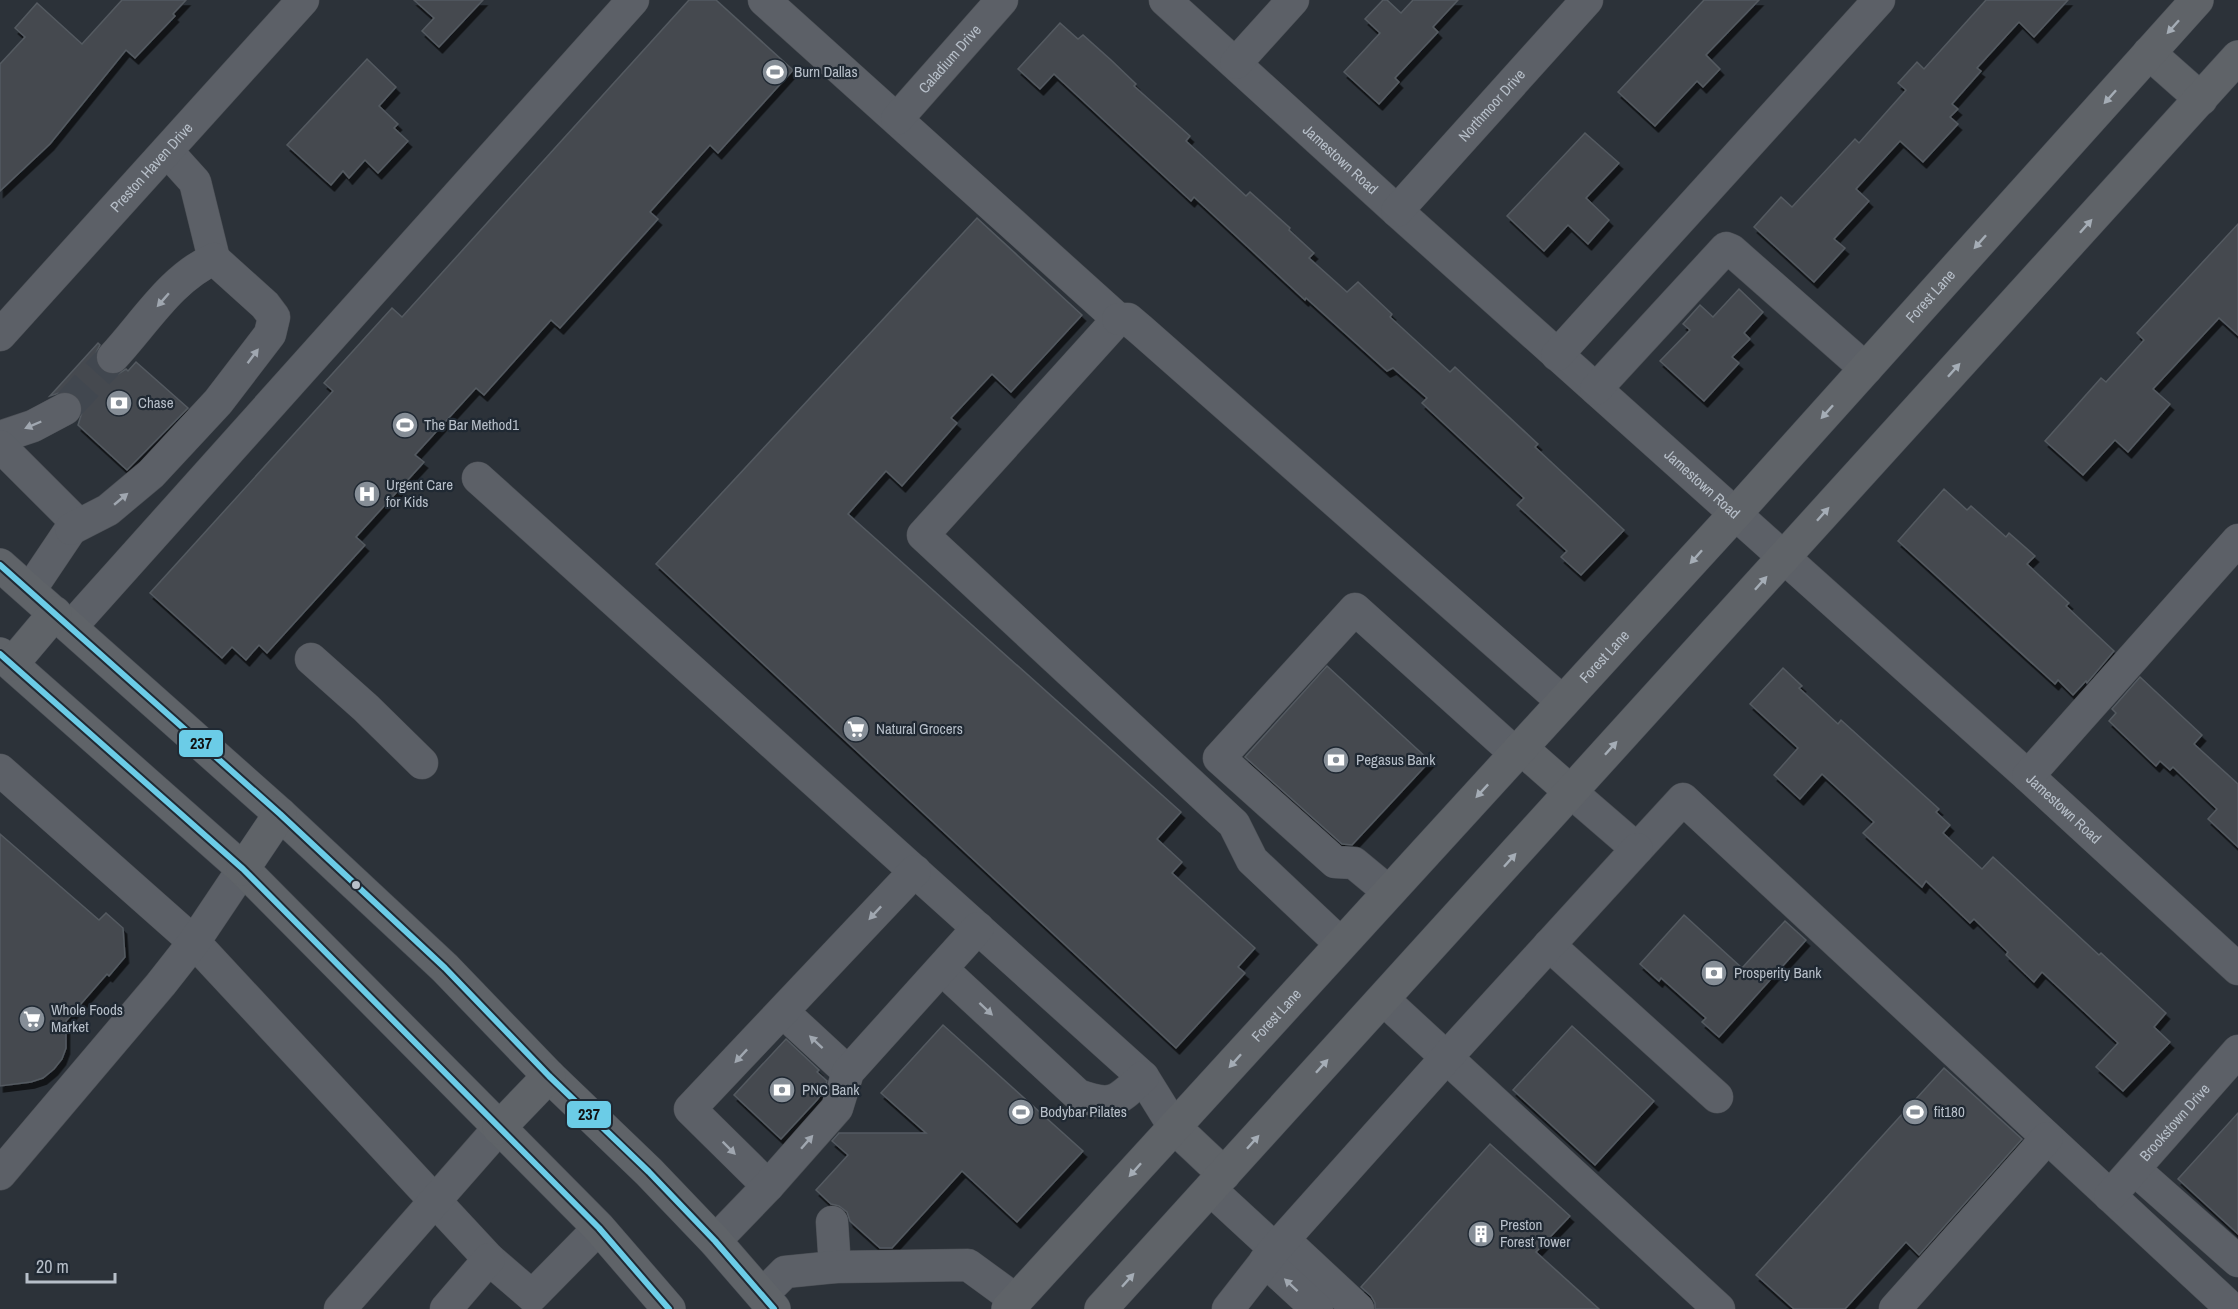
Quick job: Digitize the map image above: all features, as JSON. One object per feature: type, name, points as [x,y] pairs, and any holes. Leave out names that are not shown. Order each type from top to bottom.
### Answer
[{"type":"main road","name":"Forest Lane","points":[[1012,1305],[1735,514],[2197,0]]},
{"type":"main road","points":[[2149,53],[2201,99]]},
{"type":"main road","points":[[1101,1309],[2238,57]]},
{"type":"main road","points":[[0,565],[280,814],[445,968],[549,1076],[649,1172],[715,1241],[768,1302]]},
{"type":"main road","points":[[63,620],[4,665],[243,868],[599,1228],[669,1309]]},
{"type":"main road","points":[[1519,751],[1571,792]]},
{"type":"main road","points":[[243,868],[280,814]]},
{"type":"main road","points":[[499,1128],[549,1076]]},
{"type":"main road","points":[[1174,1127],[1217,1182]]},
{"type":"street","name":"Preston Haven Drive","points":[[0,335],[303,0]]},
{"type":"street","points":[[63,620],[633,0]]},
{"type":"street","points":[[764,0],[1118,319],[1128,319],[1141,330],[1563,702]]},
{"type":"street","name":"Caladium Drive","points":[[897,119],[1002,0]]},
{"type":"street","name":"Jamestown Road","points":[[1165,0],[1557,355],[2028,776],[2238,969]]},
{"type":"street","points":[[1236,63],[1293,0]]},
{"type":"street","name":"Northmoor Drive","points":[[1397,211],[1587,0]]},
{"type":"street","points":[[1557,355],[1879,0]]},
{"type":"street","points":[[30,590],[71,529],[108,510],[151,474],[218,402],[270,334],[274,318],[265,304],[214,259],[195,182],[167,151]]},
{"type":"street","points":[[1596,389],[1726,248],[1866,369]]},
{"type":"street","points":[[113,357],[167,294],[198,266],[214,259]]},
{"type":"street","points":[[1118,319],[923,535],[1234,824],[1252,860],[1341,944]]},
{"type":"street","points":[[0,437],[33,426],[64,410]]},
{"type":"street","points":[[0,446],[71,517],[71,529]]},
{"type":"street","points":[[478,478],[1143,1077],[1174,1127]]},
{"type":"street","points":[[2028,776],[2238,540]]},
{"type":"street","points":[[1389,892],[1354,863],[1335,862],[1219,758],[1355,609],[1519,751]]},
{"type":"street","points":[[311,659],[366,708],[422,763]]},
{"type":"street","points":[[0,770],[194,942],[489,1259],[538,1302],[599,1228]]},
{"type":"street","points":[[1571,792],[1637,849]]},
{"type":"street","points":[[1228,1309],[1275,1250],[1446,1058],[1683,799],[2232,1309]]},
{"type":"street","points":[[0,1174],[103,1055],[194,942],[243,868]]},
{"type":"street","points":[[768,1186],[690,1110],[915,871]]},
{"type":"street","points":[[715,1241],[768,1186],[837,1108],[848,1072],[943,970],[978,928]]},
{"type":"street","points":[[1549,945],[1717,1097]]},
{"type":"street","points":[[943,970],[1078,1095],[1100,1103],[1120,1098],[1143,1077]]},
{"type":"street","points":[[1383,999],[1703,1304]]},
{"type":"street","points":[[783,1012],[848,1072]]},
{"type":"street","name":"Brookstown Drive","points":[[2110,1196],[2238,1051]]},
{"type":"street","points":[[340,1309],[499,1128]]},
{"type":"street","points":[[1895,1309],[2047,1138]]},
{"type":"street","points":[[2134,1169],[2238,1261]]},
{"type":"street","points":[[1217,1182],[1275,1250],[1317,1309]]},
{"type":"street","points":[[832,1222],[835,1266]]},
{"type":"street","points":[[1275,1250],[1358,1309]]},
{"type":"street","points":[[446,1309],[489,1259]]},
{"type":"street","points":[[768,1302],[785,1272],[835,1266],[968,1264],[1012,1305]]},
{"type":"building","points":[[122,0],[186,0],[173,14],[175,16],[135,58],[126,50],[50,144],[0,191],[0,64],[25,37],[15,28],[37,3],[82,44]]},
{"type":"building","points":[[414,0],[483,0],[439,47],[422,31],[434,18]]},
{"type":"building","points":[[689,0],[716,0],[793,70],[718,153],[710,145],[650,212],[658,219],[560,328],[551,320],[484,395],[476,388],[415,455],[424,462],[356,537],[365,545],[267,653],[259,645],[246,660],[232,647],[222,658],[150,593],[333,391],[324,383],[392,308],[402,317]]},
{"type":"building","points":[[1383,0],[1387,0],[1401,13],[1413,0],[1458,0],[1433,27],[1438,32],[1395,78],[1399,82],[1379,104],[1344,72],[1380,33],[1365,19]]},
{"type":"building","points":[[1704,0],[1759,0],[1706,55],[1720,69],[1703,87],[1697,81],[1655,126],[1618,92]]},
{"type":"building","points":[[1986,0],[2068,0],[2034,37],[2019,22],[1977,68],[1981,71],[1952,104],[1958,109],[1950,117],[1958,124],[1923,162],[1900,141],[1856,189],[1869,201],[1834,239],[1845,248],[1814,282],[1754,227],[1781,197],[1792,207],[1855,139],[1859,143],[1906,90],[1898,83],[1917,62],[1924,69]]},
{"type":"building","points":[[1060,23],[1078,39],[1083,35],[1136,84],[1134,86],[1190,136],[1186,141],[1246,196],[1250,192],[1290,228],[1289,230],[1314,253],[1309,258],[1347,292],[1358,282],[1392,314],[1390,317],[1450,372],[1455,367],[1538,444],[1535,447],[1624,530],[1581,575],[1561,557],[1567,551],[1517,505],[1524,498],[1422,403],[1427,398],[1393,368],[1387,371],[1306,298],[1305,300],[1194,197],[1191,201],[1054,74],[1040,89],[1018,69]]},
{"type":"building","points":[[367,59],[396,87],[379,106],[398,124],[394,128],[408,141],[378,173],[365,160],[349,178],[343,171],[331,185],[287,145]]},
{"type":"building","points":[[1585,133],[1619,163],[1586,198],[1609,220],[1588,244],[1568,225],[1544,251],[1507,216]]},
{"type":"building","points":[[977,218],[1082,315],[1011,392],[992,374],[951,418],[957,423],[902,486],[886,471],[848,514],[1181,812],[1157,839],[1182,862],[1172,873],[1255,948],[1238,967],[1245,973],[1176,1048],[656,564]]},
{"type":"building","points":[[2238,224],[2238,335],[2219,318],[2153,389],[2170,404],[2128,452],[2115,440],[2083,475],[2045,441],[2101,378],[2106,382],[2144,340],[2137,333]]},
{"type":"building","points":[[1739,289],[1763,312],[1744,333],[1750,339],[1732,357],[1739,363],[1704,401],[1660,361],[1690,330],[1683,324],[1700,305],[1713,317]]},
{"type":"building","name":"Chase","points":[[98,343],[100,345],[96,353],[96,362],[102,371],[110,375],[118,374],[126,369],[128,371],[136,362],[188,408],[127,470],[78,425],[83,409],[81,401],[75,394],[65,391],[50,396]]},
{"type":"building","points":[[1944,489],[1967,510],[1971,506],[2006,537],[2009,533],[2035,556],[2027,564],[2069,603],[2066,606],[2114,651],[2087,683],[2086,681],[2073,695],[2058,680],[2055,684],[1898,541]]},
{"type":"building","name":"Pegasus Bank","points":[[1327,666],[1430,761],[1352,845],[1342,844],[1245,757]]},
{"type":"building","points":[[1783,668],[1802,686],[1799,688],[1838,724],[1841,720],[1939,809],[1936,812],[1950,825],[1943,833],[1982,869],[1993,857],[2166,1013],[2154,1027],[2170,1042],[2123,1091],[2096,1067],[2118,1043],[2042,972],[2034,982],[2006,955],[2008,952],[1974,919],[1970,923],[1926,881],[1922,887],[1863,833],[1874,822],[1822,774],[1800,799],[1774,775],[1798,748],[1750,704]]},
{"type":"building","points":[[2140,677],[2202,735],[2194,744],[2238,784],[2238,847],[2208,819],[2217,809],[2173,767],[2170,770],[2160,761],[2156,766],[2109,721],[2116,713],[2112,709]]},
{"type":"building","points":[[0,834],[99,920],[106,913],[123,928],[125,957],[66,1021],[66,1048],[62,1059],[54,1069],[43,1078],[31,1082],[0,1086]]},
{"type":"building","name":"Prosperity Bank","points":[[1684,915],[1742,968],[1785,921],[1806,940],[1719,1037],[1702,1022],[1706,1018],[1661,978],[1659,981],[1640,964]]},
{"type":"building","points":[[943,1025],[1083,1151],[1017,1222],[962,1171],[892,1248],[880,1248],[850,1221],[847,1212],[831,1204],[816,1190],[848,1155],[832,1141],[839,1133],[926,1133],[881,1093]]},
{"type":"building","points":[[1572,1026],[1654,1101],[1595,1165],[1513,1090]]},
{"type":"building","name":"PNC Bank","points":[[786,1039],[819,1070],[817,1072],[827,1081],[817,1100],[781,1139],[734,1095]]},
{"type":"building","points":[[1944,1068],[2022,1139],[1919,1255],[1906,1242],[1845,1309],[1794,1309],[1756,1275]]},
{"type":"building","points":[[2238,1113],[2238,1234],[2178,1179]]},
{"type":"building","name":"Preston Forest Tower","points":[[1490,1144],[1570,1216],[1536,1252],[1599,1309],[1375,1309],[1371,1296],[1361,1287]]},
{"type":"tunnel","points":[[65,409],[113,357]]},
{"type":"transit line","name":"237","points":[[0,565],[280,814],[445,968],[549,1076],[649,1172],[715,1241],[774,1309]]},
{"type":"transit line","name":"237","points":[[0,654],[243,869],[599,1228],[669,1309]]},
{"type":"place","name":"Burn Dallas","points":[[775,72]]},
{"type":"place","name":"Chase","points":[[119,403]]},
{"type":"place","name":"The Bar Method1","points":[[405,425]]},
{"type":"place","name":"Urgent Care for Kids","points":[[367,494]]},
{"type":"place","name":"Natural Grocers","points":[[856,729]]},
{"type":"place","name":"Pegasus Bank","points":[[1336,760]]},
{"type":"place","name":"Prosperity Bank","points":[[1714,973]]},
{"type":"place","name":"Whole Foods Market","points":[[32,1019]]},
{"type":"place","name":"PNC Bank","points":[[782,1090]]},
{"type":"place","name":"Bodybar Pilates","points":[[1021,1112]]},
{"type":"place","name":"fit180","points":[[1915,1112]]},
{"type":"place","name":"Preston Forest Tower","points":[[1481,1234]]}]
